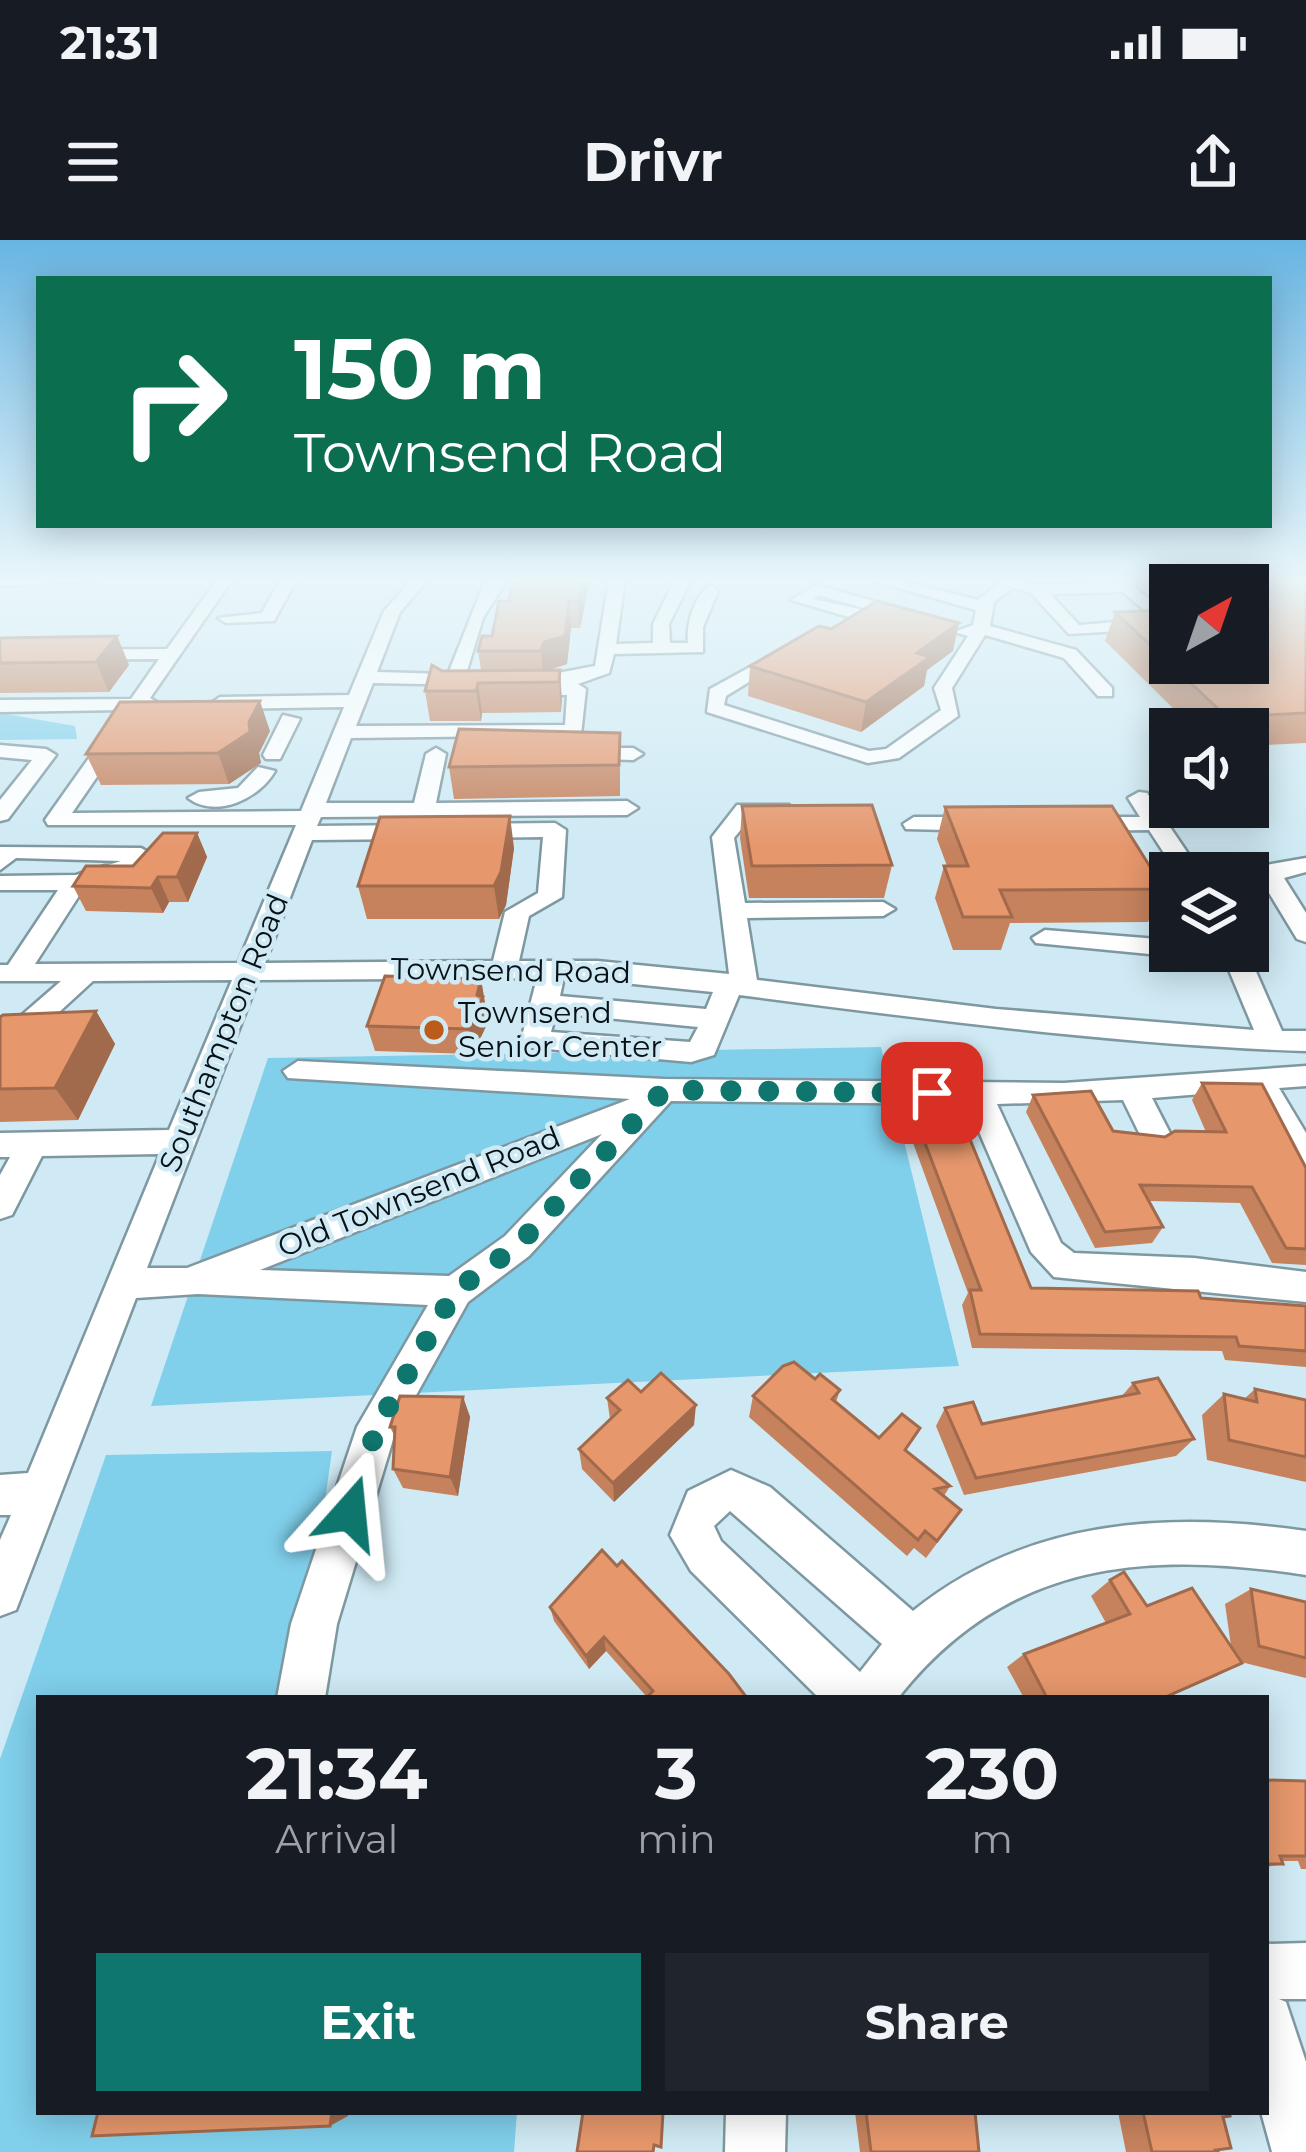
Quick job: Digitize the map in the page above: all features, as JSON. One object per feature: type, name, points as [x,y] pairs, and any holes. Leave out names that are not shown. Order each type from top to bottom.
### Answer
[{"type":"street","points":[[60,851],[76,809],[161,669]]},
{"type":"street","name":"Southampton Road","points":[[0,1594],[20,1494],[125,1283],[369,669]]},
{"type":"street","points":[[452,683],[457,669]]},
{"type":"street","points":[[452,683],[583,678],[602,669]]},
{"type":"street","points":[[756,669],[717,693],[714,708],[868,757],[892,754],[951,712],[943,688],[955,669]]},
{"type":"street","points":[[1084,669],[1105,692]]},
{"type":"street","points":[[0,706],[350,717],[574,731],[578,689],[366,677]]},
{"type":"street","points":[[189,711],[290,719],[350,717]]},
{"type":"street","points":[[222,808],[253,790],[290,719]]},
{"type":"street","points":[[0,751],[46,755],[0,814]]},
{"type":"street","points":[[336,754],[632,754]]},
{"type":"street","points":[[424,809],[436,754]]},
{"type":"street","points":[[0,775],[30,775]]},
{"type":"street","points":[[1139,798],[1149,813]]},
{"type":"street","points":[[76,809],[222,808],[309,820],[555,830],[550,897],[517,912],[505,968]]},
{"type":"street","points":[[309,820],[424,809],[627,808]]},
{"type":"street","points":[[553,967],[535,1040],[691,1052],[704,1048],[737,983],[737,910],[723,838],[745,810],[800,810]]},
{"type":"street","points":[[1046,824],[1149,823]]},
{"type":"street","points":[[914,824],[1002,824]]},
{"type":"street","points":[[0,863],[8,851],[141,855],[110,874],[76,882],[0,883]]},
{"type":"street","points":[[1306,865],[1274,870],[1272,878],[1306,934]]},
{"type":"street","points":[[8,973],[76,882]]},
{"type":"street","points":[[737,910],[883,909]]},
{"type":"street","points":[[1045,938],[1149,946]]},
{"type":"street","name":"Townsend Road","points":[[8,973],[553,967],[737,983],[996,1018],[1306,1041]]},
{"type":"street","points":[[0,1050],[88,971]]},
{"type":"street","points":[[1242,972],[1271,1040]]},
{"type":"street","points":[[298,1071],[657,1096],[1133,1089],[1306,1076]]},
{"type":"street","points":[[1259,1079],[1306,1160]]},
{"type":"street","points":[[1133,1089],[1156,1137]]},
{"type":"street","points":[[977,1093],[1048,1252],[1066,1268],[1194,1274],[1306,1287]]},
{"type":"street","name":"Old Townsend Road","points":[[188,1282],[657,1096]]},
{"type":"street","name":"Old Townsend Road","points":[[302,1695],[314,1624],[377,1427],[455,1291],[517,1246],[657,1096]]},
{"type":"street","points":[[0,1206],[16,1145],[178,1142]]},
{"type":"street","name":"Old Townsend Road","points":[[125,1283],[455,1291]]},
{"type":"street","points":[[850,1695],[706,1556],[691,1535],[694,1512],[711,1496],[731,1490],[755,1501],[916,1644]]},
{"type":"street","points":[[871,1695],[934,1623],[1025,1570],[1112,1543],[1223,1538],[1306,1553]]},
{"type":"street","points":[[1269,1972],[1306,1971]]},
{"type":"street","points":[[1269,2033],[1302,2152]]},
{"type":"street","points":[[755,2115],[755,2152]]},
{"type":"shaded area","points":[[0,713],[75,726],[77,739],[0,740]]},
{"type":"shaded area","points":[[881,1047],[959,1366],[151,1406],[268,1058]]},
{"type":"shaded area","points":[[332,1451],[297,1695],[36,1695],[36,2115],[517,2115],[514,2152],[0,2152],[0,1759],[106,1455]]},
{"type":"building","points":[[431,669],[560,670],[559,682],[478,683],[476,691],[425,691]]},
{"type":"building","points":[[760,669],[913,669],[866,702]]},
{"type":"building","points":[[1269,669],[1306,669],[1306,713],[1269,715],[1269,708],[1217,708],[1192,684],[1269,684]]},
{"type":"building","points":[[260,701],[249,722],[250,732],[218,753],[86,754],[120,702]]},
{"type":"building","points":[[459,729],[620,733],[619,765],[449,767]]},
{"type":"building","points":[[872,805],[892,865],[752,866],[742,806]]},
{"type":"building","points":[[1112,806],[1149,865],[1149,889],[1000,890],[1012,917],[963,917],[944,866],[968,866],[945,807]]},
{"type":"building","points":[[510,816],[501,872],[494,886],[358,886],[380,817]]},
{"type":"building","points":[[163,833],[197,833],[177,877],[158,877],[151,888],[73,886],[86,866],[133,866]]},
{"type":"building","points":[[385,976],[481,979],[477,995],[483,997],[468,1029],[367,1026]]},
{"type":"building","points":[[96,1011],[55,1088],[0,1089],[0,1017]]},
{"type":"building","points":[[1202,1083],[1262,1084],[1306,1168],[1306,1249],[1286,1248],[1252,1187],[1140,1185],[1163,1227],[1105,1232],[1033,1095],[1091,1091],[1113,1131],[1165,1137],[1175,1131],[1226,1132]]},
{"type":"building","points":[[947,1092],[1031,1288],[1198,1291],[1201,1298],[1306,1306],[1306,1351],[1239,1346],[1236,1337],[980,1334],[970,1290],[981,1290],[906,1093]]},
{"type":"building","points":[[794,1362],[815,1379],[820,1374],[840,1390],[832,1399],[879,1438],[902,1414],[920,1428],[905,1450],[950,1486],[935,1489],[961,1510],[937,1541],[925,1531],[918,1540],[753,1396],[783,1366]]},
{"type":"building","points":[[661,1373],[696,1405],[613,1483],[579,1449],[620,1410],[607,1398],[628,1380],[641,1392]]},
{"type":"building","points":[[1158,1378],[1194,1439],[976,1478],[945,1408],[973,1402],[982,1424],[1139,1393],[1133,1383]]},
{"type":"building","points":[[1255,1389],[1306,1400],[1306,1457],[1229,1440],[1224,1394],[1257,1402]]},
{"type":"building","points":[[400,1396],[463,1397],[450,1477],[393,1469],[395,1427],[390,1427]]},
{"type":"building","points":[[602,1550],[617,1566],[622,1561],[745,1695],[649,1695],[653,1691],[604,1637],[586,1656],[550,1607]]},
{"type":"building","points":[[1124,1572],[1147,1606],[1192,1588],[1242,1663],[1170,1695],[1045,1695],[1024,1654],[1130,1614],[1110,1580]]},
{"type":"building","points":[[1251,1589],[1306,1602],[1306,1658],[1259,1646]]},
{"type":"building","points":[[1269,1780],[1306,1781],[1306,1856],[1280,1856],[1283,1864],[1269,1864]]},
{"type":"building","points":[[97,2115],[332,2115],[330,2126],[92,2136]]},
{"type":"building","points":[[583,2115],[663,2115],[661,2147],[654,2145],[653,2152],[577,2152]]},
{"type":"building","points":[[866,2115],[975,2115],[979,2152],[871,2152]]},
{"type":"building","points":[[1144,2115],[1230,2115],[1223,2117],[1231,2148],[1152,2152]]},
{"type":"place","name":"Townsend Senior Center","points":[[434,1030]]},
{"type":"route","points":[[350,1513],[377,1427],[443,1321],[455,1291],[517,1246],[664,1090],[932,1093]]}]
